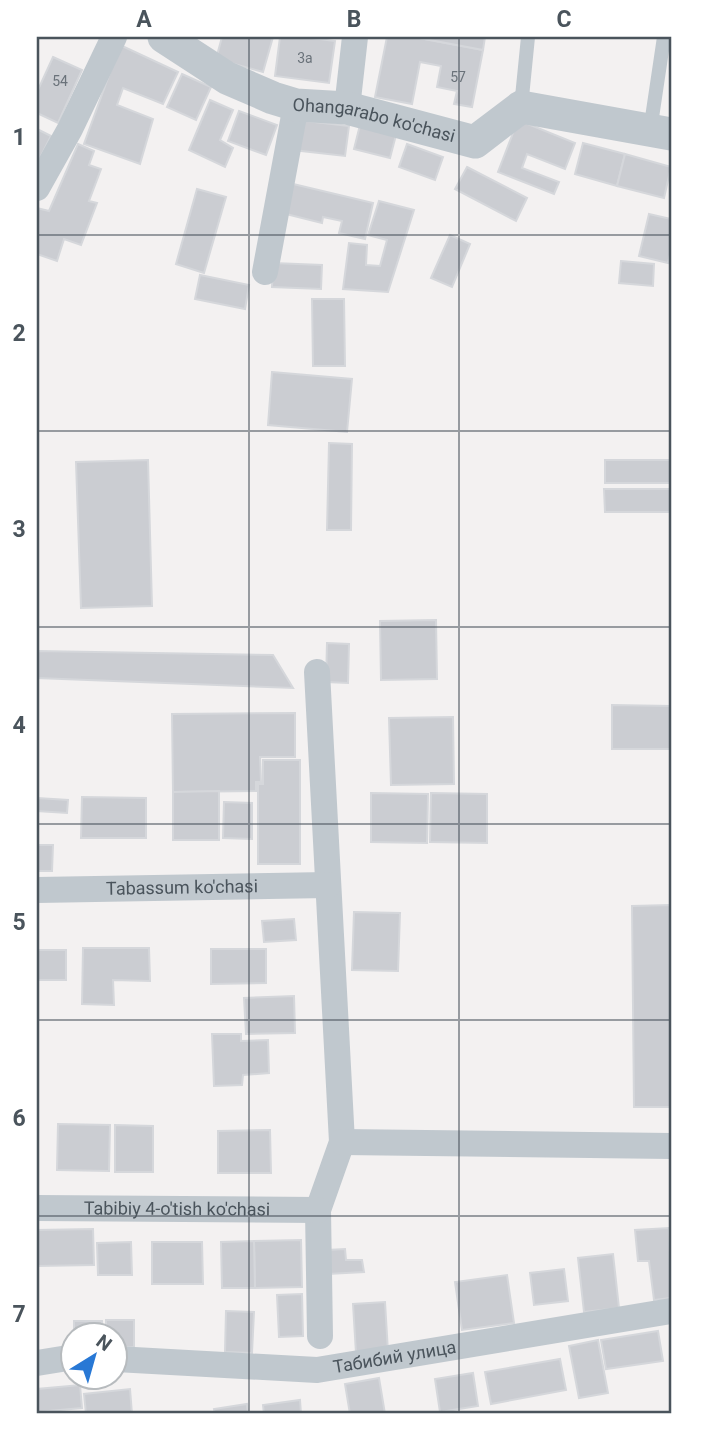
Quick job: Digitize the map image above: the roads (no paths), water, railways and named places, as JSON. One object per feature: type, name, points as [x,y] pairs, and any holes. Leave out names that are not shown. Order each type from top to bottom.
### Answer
[{"type":"street","points":[[37,188],[70,129],[114,37]]},
{"type":"street","name":"Ohangarabo ko'chasi","points":[[164,37],[227,78],[296,105],[347,108],[475,142],[521,107]]},
{"type":"street","points":[[347,108],[355,37]]},
{"type":"street","points":[[265,272],[296,105]]},
{"type":"street","points":[[521,107],[661,133]]},
{"type":"street","points":[[317,672],[342,1142],[317,1210],[320,1336]]},
{"type":"street","name":"Tabassum ko'chasi","points":[[37,890],[328,885]]},
{"type":"street","points":[[342,1142],[671,1146]]},
{"type":"street","name":"Tabibiy 4-o'tish ko'chasi","points":[[37,1208],[317,1210]]},
{"type":"street","name":"Табибий улица","points":[[130,1360],[317,1370],[671,1311]]},
{"type":"street","points":[[37,1363],[60,1359]]},
{"type":"lane","points":[[521,107],[528,37]]},
{"type":"lane","points":[[661,133],[664,37]]}]
